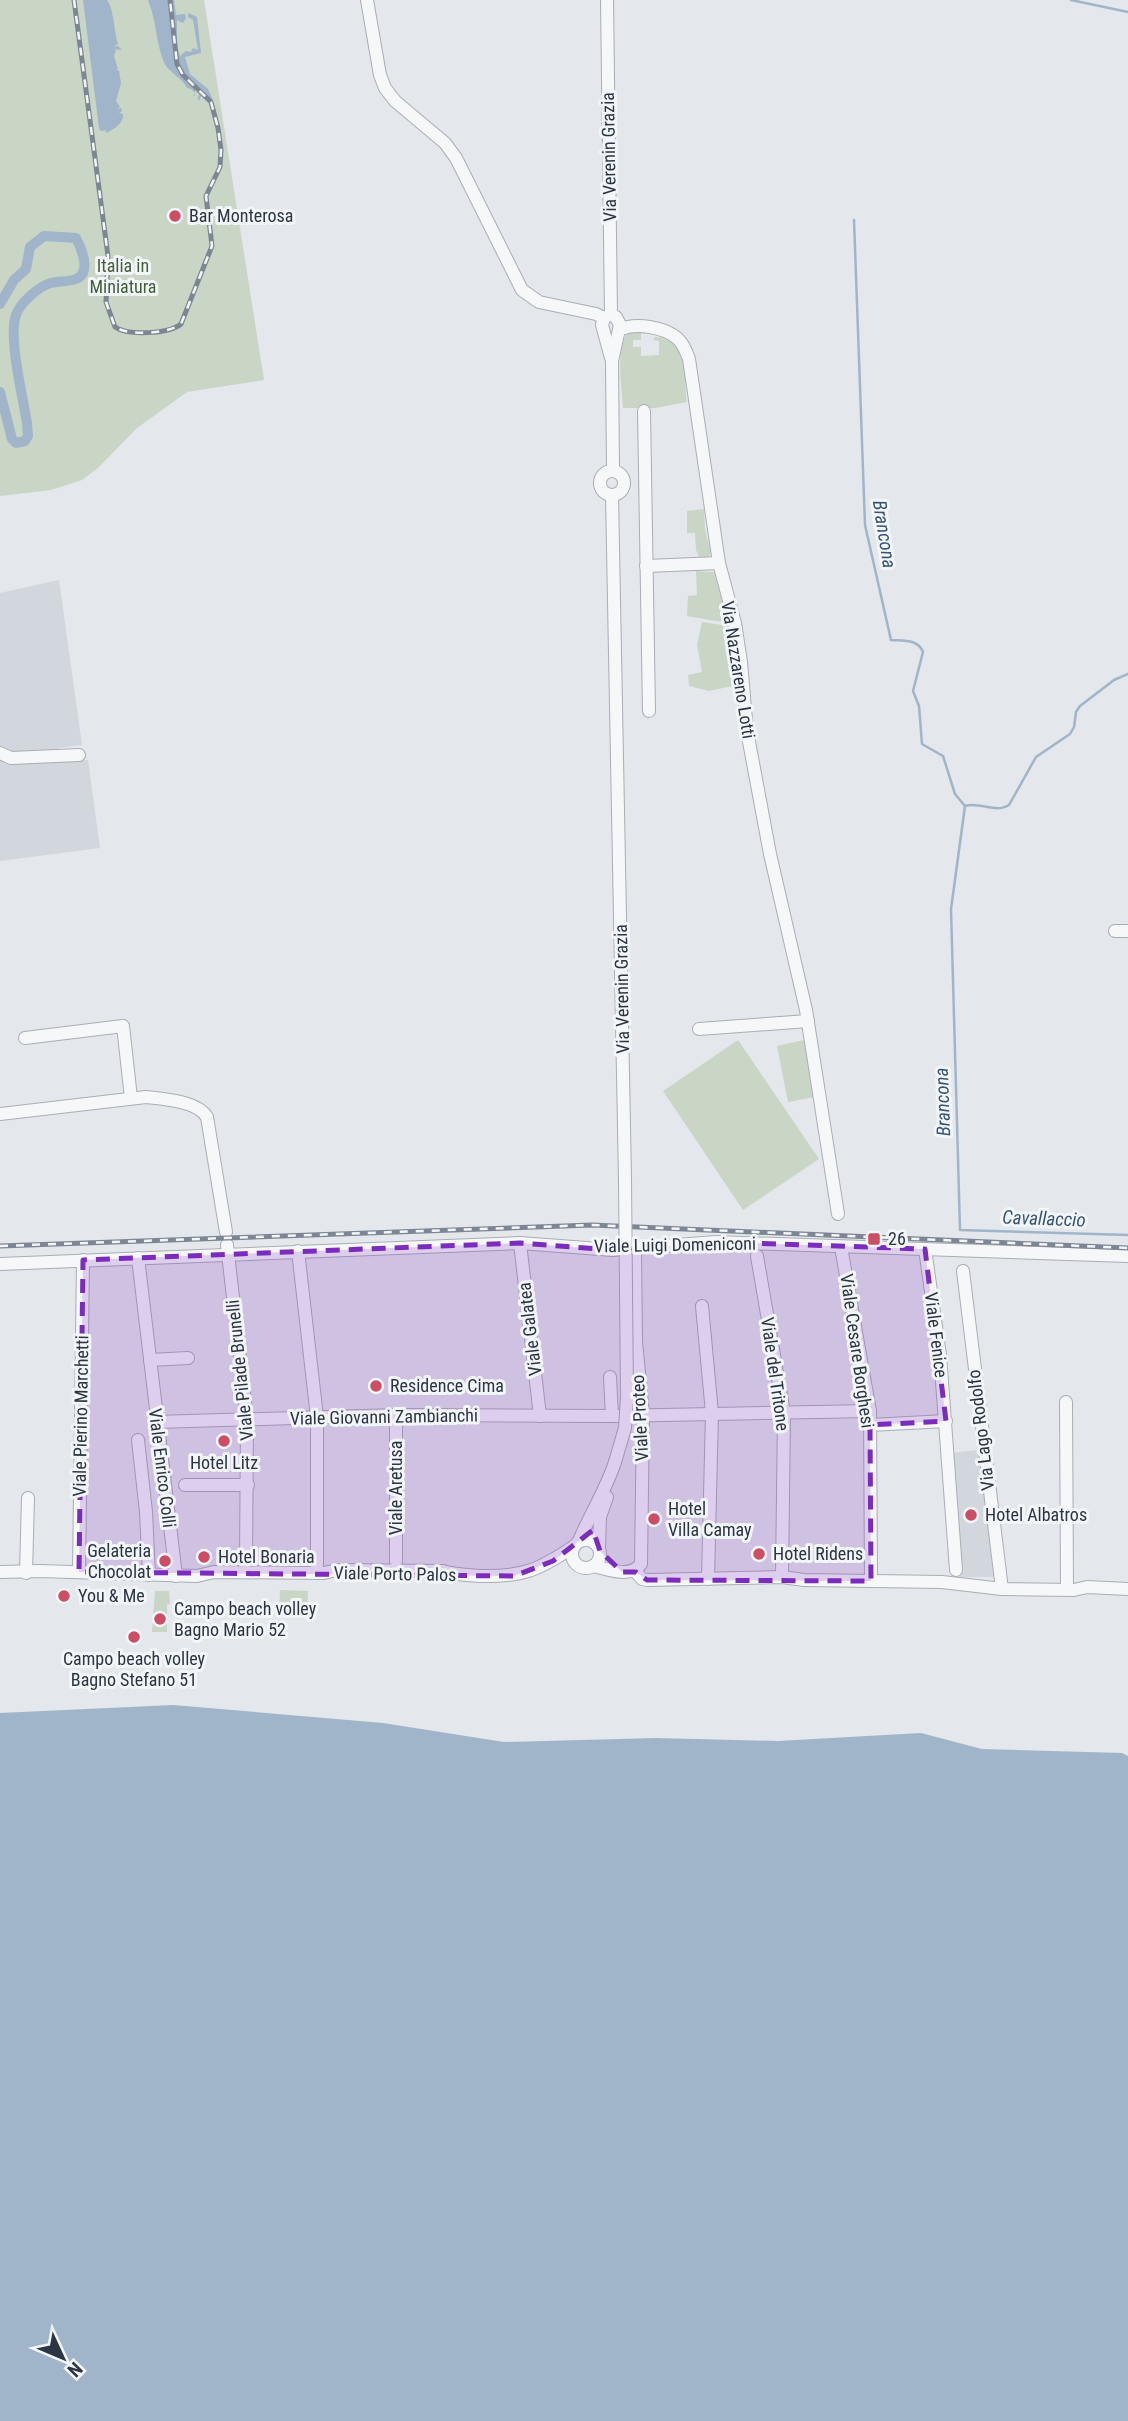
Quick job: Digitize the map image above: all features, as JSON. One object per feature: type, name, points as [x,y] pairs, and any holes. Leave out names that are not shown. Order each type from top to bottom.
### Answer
[{"type":"street","points":[[367,0],[380,75],[385,88],[395,101],[445,144],[456,158],[522,290],[539,302],[610,316]]},
{"type":"street","name":"Via Verenin Grazia","points":[[576,1544],[609,1480],[625,1428],[627,1398],[612,495],[603,491],[599,482],[604,473],[613,471],[612,361],[619,330],[610,316],[607,0]]},
{"type":"street","name":"Via Verenin Grazia","points":[[610,316],[602,325],[612,361]]},
{"type":"street","name":"Via Nazzareno Lotti","points":[[610,316],[673,335],[679,340],[689,359],[719,563],[735,623],[747,731],[770,854],[808,1021],[838,1213]]},
{"type":"street","points":[[619,330],[627,326],[642,325]]},
{"type":"street","points":[[644,411],[649,711]]},
{"type":"street","points":[[646,566],[719,563]]},
{"type":"street","points":[[0,753],[11,758],[79,755]]},
{"type":"street","points":[[699,1029],[808,1021]]},
{"type":"street","points":[[0,1114],[131,1098],[123,1026],[26,1038]]},
{"type":"street","name":"Viale Pilade Brunelli","points":[[131,1098],[164,1099],[198,1108],[204,1112],[209,1123],[227,1245],[247,1419],[246,1562]]},
{"type":"street","name":"Viale Luigi Domeniconi","points":[[0,1264],[197,1255],[227,1245],[298,1251],[520,1243],[635,1250],[716,1242],[1128,1256]]},
{"type":"street","name":"Viale Galatea","points":[[520,1243],[540,1416]]},
{"type":"street","name":"Viale Cesare Borghesi","points":[[841,1247],[870,1411],[871,1581]]},
{"type":"street","name":"Viale Fenice","points":[[925,1249],[940,1355],[956,1570]]},
{"type":"street","name":"Viale Proteo","points":[[629,1571],[641,1564],[643,1414],[636,1342],[635,1250]]},
{"type":"street","points":[[298,1251],[317,1417],[317,1573]]},
{"type":"street","name":"Viale del Tritone","points":[[757,1256],[784,1413],[782,1577]]},
{"type":"street","name":"Viale Enrico Colli","points":[[138,1258],[176,1576]]},
{"type":"street","name":"Viale Pierino Marchetti","points":[[79,1572],[83,1261]]},
{"type":"street","name":"Via Lago Rodolfo","points":[[963,1270],[1002,1589]]},
{"type":"street","points":[[702,1306],[712,1413],[708,1579]]},
{"type":"street","points":[[150,1360],[188,1358]]},
{"type":"street","points":[[610,1377],[612,1416]]},
{"type":"street","points":[[1066,1402],[1067,1589]]},
{"type":"street","name":"Viale Giovanni Zambianchi","points":[[156,1422],[396,1415],[612,1416],[870,1411]]},
{"type":"street","name":"Viale Aretusa","points":[[396,1415],[396,1561]]},
{"type":"street","points":[[870,1425],[946,1421]]},
{"type":"street","points":[[138,1440],[149,1575]]},
{"type":"street","name":"Via Verenin Grazia","points":[[600,1549],[600,1517],[610,1488],[609,1480]]},
{"type":"street","points":[[185,1485],[248,1485]]},
{"type":"street","points":[[26,1573],[28,1498]]},
{"type":"street","points":[[629,1571],[593,1566],[584,1568],[576,1564],[572,1556],[576,1544],[593,1541],[629,1571],[647,1580],[782,1577],[804,1580],[942,1582],[1002,1589],[1128,1589]]},
{"type":"street","name":"Viale Porto Palos","points":[[0,1572],[197,1576],[214,1572],[317,1573],[337,1570],[514,1576],[536,1570],[576,1544]]},
{"type":"street","points":[[593,1566],[599,1560],[600,1549]]},
{"type":"highlighted area","points":[[716,1242],[925,1249],[946,1421],[870,1425],[871,1581],[647,1580],[636,1572],[622,1572],[600,1551],[593,1530],[553,1561],[514,1576],[79,1572],[83,1260],[520,1243],[613,1250]]},
{"type":"shaded area","points":[[59,580],[82,745],[58,748],[57,752],[16,754],[0,747],[0,593]]},
{"type":"shaded area","points":[[0,759],[5,764],[88,760],[100,848],[0,861]]},
{"type":"shaded area","name":"Hotel Albatros","points":[[978,1450],[996,1577],[960,1577],[952,1453]]},
{"type":"green space","name":"Italia in Miniatura","points":[[0,0],[204,0],[264,380],[187,392],[137,428],[98,468],[82,480],[51,490],[0,496]]},
{"type":"green space","points":[[628,332],[641,333],[641,340],[633,340],[633,347],[641,347],[641,356],[659,355],[659,341],[653,340],[655,337],[666,339],[680,352],[685,372],[687,402],[655,408],[623,408],[620,358]]},
{"type":"green space","points":[[704,509],[705,529],[711,553],[708,557],[699,557],[695,533],[687,533],[687,511]]},
{"type":"green space","points":[[696,571],[714,572],[728,623],[687,616],[688,596],[697,595]]},
{"type":"green space","points":[[702,622],[729,626],[737,685],[709,691],[689,686],[688,675],[702,672],[697,645]]},
{"type":"green space","points":[[738,1040],[819,1159],[743,1210],[663,1091]]},
{"type":"green space","points":[[804,1040],[815,1097],[788,1102],[777,1046]]},
{"type":"green space","points":[[280,1590],[308,1591],[307,1617],[279,1616]]},
{"type":"green space","name":"Campo beach volley Bagno Mario 52","points":[[155,1591],[169,1591],[170,1604],[165,1605],[167,1632],[152,1632]]},
{"type":"water","points":[[83,0],[107,0],[118,44],[113,47],[118,46],[122,50],[112,49],[116,50],[114,56],[121,83],[116,101],[120,107],[117,109],[121,108],[119,113],[123,114],[123,117],[118,125],[107,133],[105,131],[108,130],[101,131],[99,128]]},
{"type":"water","points":[[148,0],[174,0],[176,15],[185,14],[183,23],[177,20],[177,47],[180,56],[186,51],[191,52],[193,48],[198,50],[193,20],[188,17],[188,13],[197,17],[201,53],[185,57],[190,74],[208,89],[213,100],[205,100],[203,91],[199,101],[198,98],[197,100],[199,86],[195,87],[195,93],[187,88],[165,64]]},
{"type":"water","points":[[173,1705],[383,1723],[504,1742],[656,1738],[778,1741],[921,1733],[982,1749],[1122,1753],[1128,1756],[1128,2421],[0,2421],[0,1713]]},
{"type":"waterway","points":[[1071,0],[1128,12]]},
{"type":"waterway","name":"Brancona","points":[[854,220],[865,525],[891,640],[914,643],[923,652],[913,691],[919,706],[922,744],[943,756],[955,794],[965,806]]},
{"type":"waterway","points":[[0,304],[14,280],[26,269],[30,247],[44,236],[76,238],[84,259],[82,275],[75,279],[51,283],[36,291],[16,315],[14,338],[27,423],[28,436],[25,441],[16,443],[12,439],[0,392]]},
{"type":"waterway","name":"Brancona","points":[[965,806],[998,808],[1009,805],[1036,757],[1070,734],[1080,706],[1114,680],[1128,674]]},
{"type":"waterway","name":"Brancona","points":[[965,806],[951,909],[960,1230],[1128,1235]]},
{"type":"railway","points":[[74,0],[108,256],[106,302],[115,327],[138,333],[158,332],[181,324],[212,246],[206,196],[220,167],[218,128],[211,102],[183,75],[177,64],[170,0]]},
{"type":"railway","points":[[0,1246],[592,1225],[1128,1248]]},
{"type":"place","name":"Bar Monterosa","points":[[175,216]]},
{"type":"place","name":"26","points":[[874,1239]]},
{"type":"place","name":"Residence Cima","points":[[376,1386]]},
{"type":"place","name":"Hotel Litz","points":[[224,1441]]},
{"type":"place","name":"Hotel Albatros","points":[[971,1515]]},
{"type":"place","name":"Hotel Villa Camay","points":[[654,1519]]},
{"type":"place","name":"Hotel Ridens","points":[[759,1554]]},
{"type":"place","name":"Hotel Bonaria","points":[[204,1557]]},
{"type":"place","name":"Gelateria Chocolat","points":[[165,1561]]},
{"type":"place","name":"You & Me","points":[[64,1596]]},
{"type":"place","name":"Campo beach volley Bagno Mario 52","points":[[160,1619]]},
{"type":"place","name":"Campo beach volley Bagno Stefano 51","points":[[134,1637]]},
{"type":"water label","name":"Cavallaccio","points":[[1044,1218]]}]
